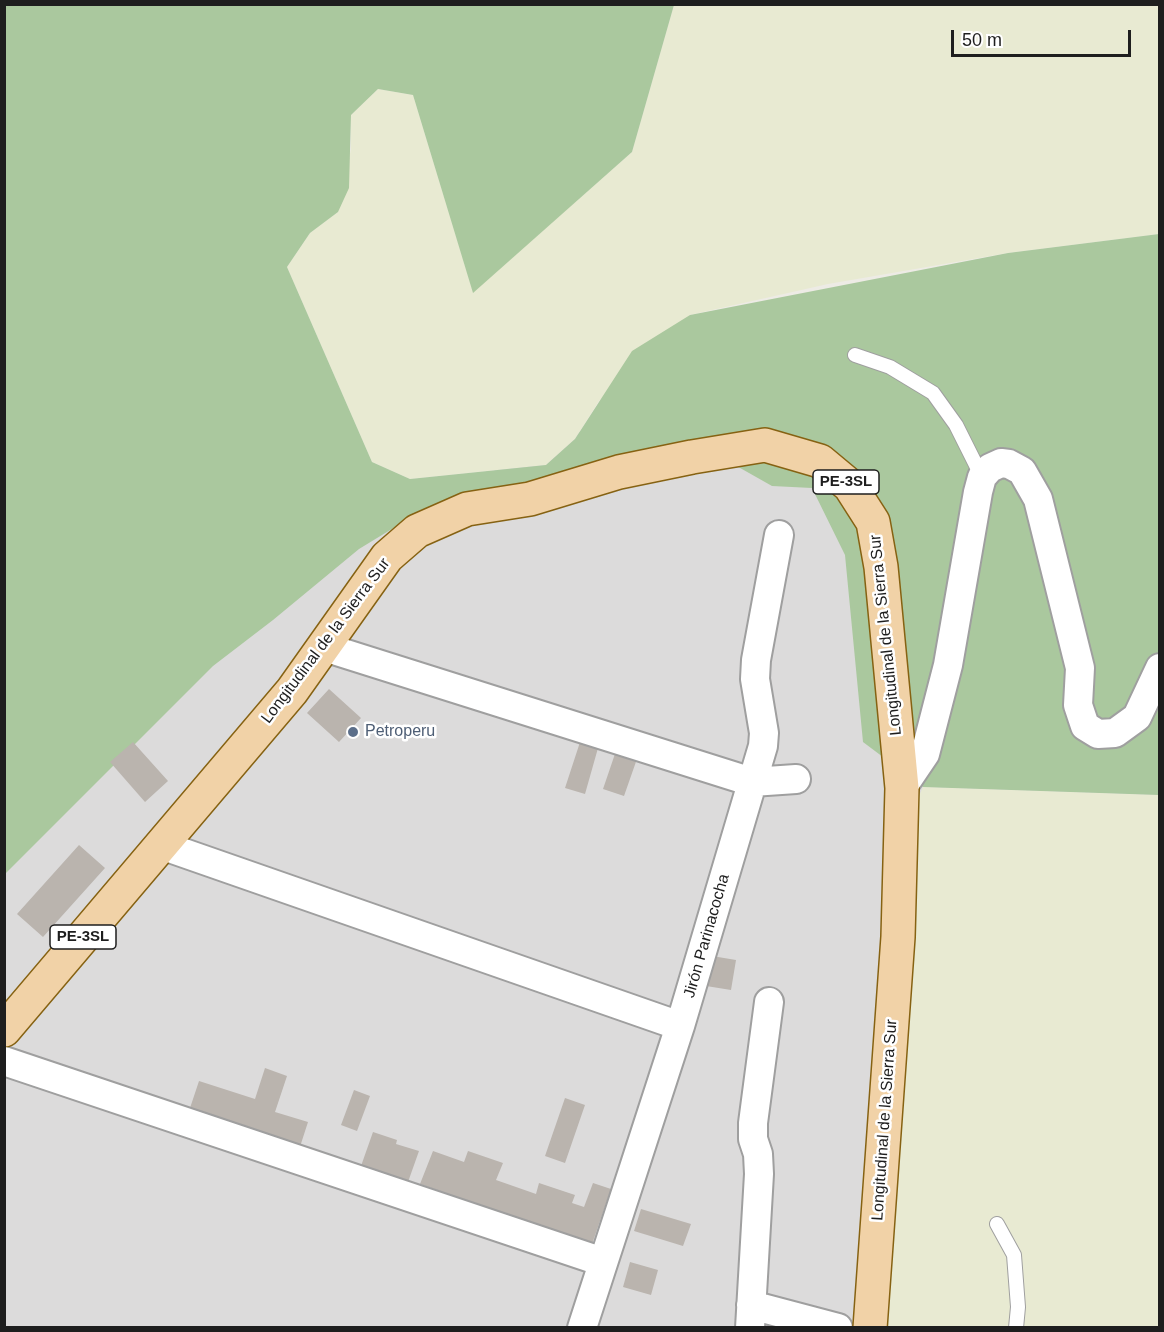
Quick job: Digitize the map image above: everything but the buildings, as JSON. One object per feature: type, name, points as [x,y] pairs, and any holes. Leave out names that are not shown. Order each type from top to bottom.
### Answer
[{"type":"main road","name":"Longitudinal de la Sierra Sur","points":[[161,845],[292,691],[387,557],[417,531],[467,509],[530,499],[619,472],[692,457],[765,445],[820,461],[850,486],[873,522],[881,567],[902,788],[898,937],[870,1328]]},
{"type":"main road","name":"PE-3SL","points":[[4,1030],[161,845]]},
{"type":"street","points":[[902,788],[925,754],[945,676],[982,477],[990,468],[1001,463],[1009,464],[1022,471],[1038,499],[1080,668],[1078,705],[1085,726],[1098,734],[1115,732],[1137,717],[1160,668]]},
{"type":"street","name":"Jirón Parinacocha","points":[[582,1328],[680,1026],[763,746],[764,733],[755,679],[756,660],[778,535]]},
{"type":"street","points":[[324,647],[752,782],[796,779]]},
{"type":"street","points":[[161,845],[680,1026]]},
{"type":"street","points":[[769,1002],[753,1123],[753,1140],[758,1154],[759,1174],[751,1316],[838,1328]]},
{"type":"street","points":[[4,1061],[603,1263]]},
{"type":"lane","points":[[855,355],[890,368],[933,393],[956,425],[982,477]]},
{"type":"lane","points":[[997,1224],[1014,1255],[1018,1307],[1016,1328]]},
{"type":"shaded area","points":[[1096,302],[1159,795],[923,787],[965,1327],[5,1328],[5,769],[168,620],[686,383]]},
{"type":"green space","points":[[5,5],[674,5],[632,152],[473,293],[413,95],[378,89],[351,115],[349,188],[338,212],[310,233],[287,267],[372,462],[410,479],[546,465],[575,439],[632,351],[690,315],[1008,253],[1159,234],[1159,795],[923,787],[863,742],[845,555],[812,488],[772,486],[703,447],[504,496],[423,510],[359,549],[213,666],[5,874]]},
{"type":"green space","points":[[674,5],[1159,5],[1159,234],[1008,253],[828,284],[690,315],[599,401],[575,439],[546,465],[410,479],[372,462],[287,267],[310,233],[338,212],[351,149],[351,115],[378,89],[413,95],[473,292],[632,152]]},
{"type":"green space","points":[[923,787],[1159,795],[1159,1327],[873,1328],[909,818]]},
{"type":"place","name":"Petroperu","points":[[353,732]]}]
